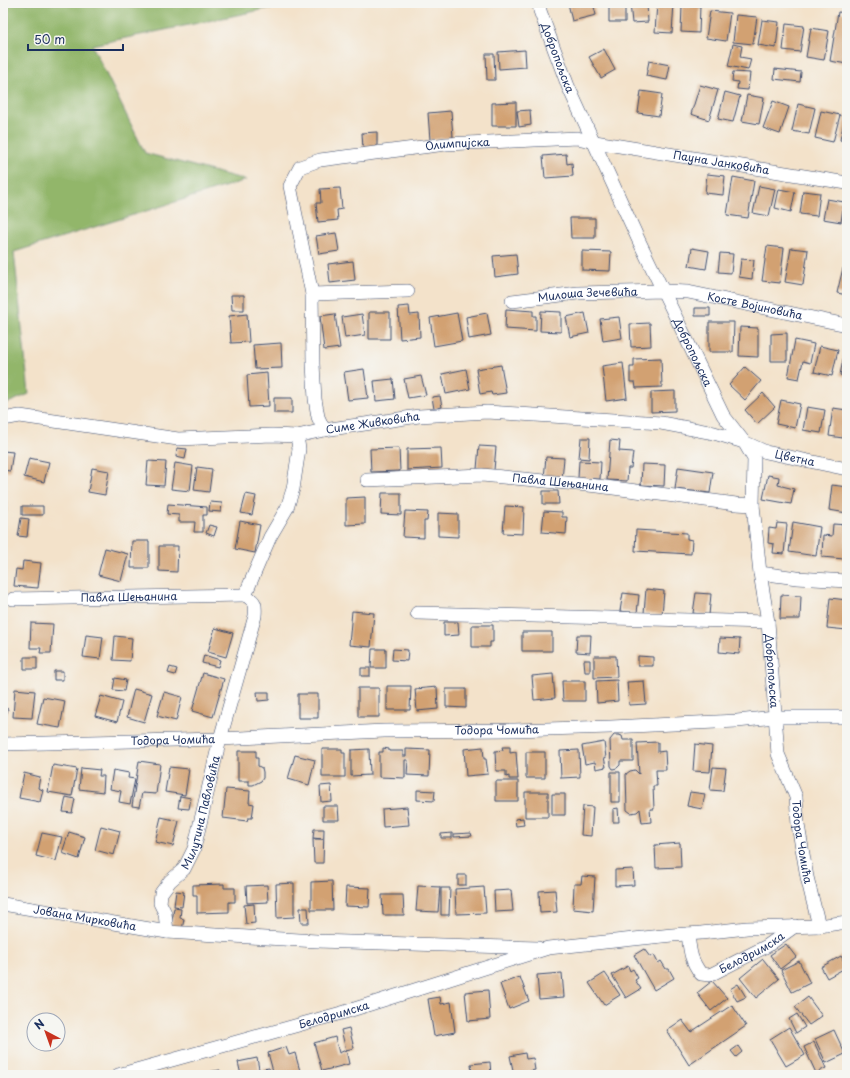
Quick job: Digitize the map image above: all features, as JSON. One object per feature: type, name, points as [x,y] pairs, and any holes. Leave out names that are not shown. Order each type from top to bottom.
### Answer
[{"type":"street","name":"Добропољска","points":[[539,3],[540,11],[568,86],[595,142],[639,241],[723,415],[744,442],[754,459],[753,505],[760,573],[768,622],[775,717]]},
{"type":"street","name":"Олимпијска","points":[[312,294],[290,186],[300,167],[320,160],[446,144],[577,138],[595,142]]},
{"type":"street","name":"Пауна Јанковића","points":[[595,142],[847,183]]},
{"type":"street","points":[[324,430],[318,417],[315,404],[312,294],[408,291]]},
{"type":"street","name":"Милоша Зечевића","points":[[512,301],[578,293],[664,291]]},
{"type":"street","name":"Косте Војиновића","points":[[664,291],[688,292],[847,325]]},
{"type":"street","name":"Симе Живковића","points":[[3,419],[20,416],[178,440],[272,435],[297,436],[324,430],[419,416],[487,412],[660,423],[744,442]]},
{"type":"street","points":[[245,595],[270,537],[287,508],[293,489],[299,449],[297,436]]},
{"type":"street","name":"Цветна","points":[[744,442],[766,452],[847,469]]},
{"type":"street","name":"Павла Шењанина","points":[[367,480],[482,475],[598,486],[753,505]]},
{"type":"street","points":[[760,573],[797,578],[847,581]]},
{"type":"street","name":"Павла Шењанина","points":[[13,599],[245,595]]},
{"type":"street","name":"Милутина Павловића","points":[[167,932],[165,913],[160,903],[161,893],[170,880],[184,869],[194,849],[220,739],[254,616],[256,606],[254,600],[245,595]]},
{"type":"street","points":[[417,612],[768,622]]},
{"type":"street","points":[[775,717],[847,717]]},
{"type":"street","name":"Тодора Чомића","points":[[3,744],[220,739],[384,731],[514,730],[611,727],[737,721],[775,717],[778,754],[796,797],[798,825],[807,877],[819,926]]},
{"type":"street","name":"Јована Мирковића","points":[[3,904],[167,932]]},
{"type":"street","name":"Белодримска","points":[[167,932],[317,941],[548,948],[747,928],[819,926],[847,922]]},
{"type":"street","name":"Белодримска","points":[[688,934],[691,957],[695,966],[701,974],[710,975],[767,946],[795,926]]},
{"type":"street","name":"Белодримска","points":[[118,1075],[344,1012],[548,948]]},
{"type":"green space","points":[[3,3],[295,3],[92,45],[145,153],[246,180],[14,252],[29,394],[3,405]]},
{"type":"building","points":[[568,3],[593,3],[596,15],[572,21]]},
{"type":"building","points":[[609,3],[625,3],[625,22],[609,22]]},
{"type":"building","points":[[630,3],[647,3],[648,22],[632,23]]},
{"type":"building","points":[[657,3],[674,3],[672,33],[655,32]]},
{"type":"building","points":[[682,6],[700,6],[699,33],[681,32]]},
{"type":"building","points":[[710,11],[730,13],[726,41],[706,38]]},
{"type":"building","points":[[838,12],[847,13],[847,64],[830,61]]},
{"type":"building","points":[[736,15],[757,17],[753,44],[733,42]]},
{"type":"building","points":[[762,20],[779,22],[776,48],[758,45]]},
{"type":"building","points":[[786,24],[804,26],[800,52],[783,50]]},
{"type":"building","points":[[811,28],[829,31],[824,60],[806,57]]},
{"type":"building","points":[[733,44],[742,46],[740,57],[751,59],[748,70],[728,66]]},
{"type":"building","points":[[604,49],[615,70],[601,78],[589,57]]},
{"type":"building","points":[[525,50],[526,67],[499,69],[498,52]]},
{"type":"building","points":[[486,54],[494,54],[495,80],[487,80]]},
{"type":"building","points":[[649,61],[670,65],[667,80],[646,76]]},
{"type":"building","points":[[775,69],[801,72],[800,82],[774,79]]},
{"type":"building","points":[[733,72],[750,73],[748,90],[737,89],[738,82],[732,81]]},
{"type":"building","points":[[700,85],[718,90],[709,120],[691,114]]},
{"type":"building","points":[[641,91],[662,94],[659,116],[638,113]]},
{"type":"building","points":[[725,92],[740,96],[733,122],[718,119]]},
{"type":"building","points":[[747,95],[764,98],[759,124],[742,121]]},
{"type":"building","points":[[773,101],[789,107],[780,134],[763,128]]},
{"type":"building","points":[[516,102],[516,126],[492,126],[492,103]]},
{"type":"building","points":[[798,104],[815,108],[809,134],[792,131]]},
{"type":"building","points":[[530,110],[531,125],[519,127],[517,111]]},
{"type":"building","points":[[451,111],[453,137],[430,140],[428,113]]},
{"type":"building","points":[[821,111],[840,115],[833,142],[815,138]]},
{"type":"building","points":[[847,113],[847,142],[840,140]]},
{"type":"building","points":[[377,132],[377,148],[363,149],[362,133]]},
{"type":"building","points":[[566,154],[567,164],[572,163],[573,176],[545,178],[543,156]]},
{"type":"building","points":[[707,174],[725,176],[723,195],[705,193]]},
{"type":"building","points":[[733,177],[754,181],[748,218],[727,215]]},
{"type":"building","points":[[759,186],[775,189],[769,216],[753,213]]},
{"type":"building","points":[[340,188],[342,209],[337,210],[338,220],[318,222],[316,203],[321,203],[320,189]]},
{"type":"building","points":[[779,189],[795,192],[791,212],[775,208]]},
{"type":"building","points":[[803,191],[820,193],[817,216],[800,214]]},
{"type":"building","points":[[827,199],[844,202],[841,222],[823,219]]},
{"type":"building","points":[[570,218],[595,218],[595,238],[571,238]]},
{"type":"building","points":[[336,233],[339,251],[319,254],[316,236]]},
{"type":"building","points":[[767,246],[784,248],[780,283],[762,281]]},
{"type":"building","points":[[692,248],[709,251],[706,269],[689,266]]},
{"type":"building","points":[[791,248],[808,250],[803,285],[785,282]]},
{"type":"building","points":[[582,251],[611,252],[610,271],[582,270]]},
{"type":"building","points":[[720,253],[733,254],[731,273],[718,272]]},
{"type":"building","points":[[516,254],[518,274],[495,277],[493,256]]},
{"type":"building","points":[[741,259],[754,260],[752,279],[739,277]]},
{"type":"building","points":[[353,261],[355,280],[330,283],[328,264]]},
{"type":"building","points":[[843,268],[847,268],[847,295],[837,293]]},
{"type":"building","points":[[231,295],[244,295],[244,310],[232,310]]},
{"type":"building","points":[[409,306],[410,315],[419,314],[420,337],[400,339],[398,307]]},
{"type":"building","points":[[695,308],[710,308],[710,316],[695,316]]},
{"type":"building","points":[[506,309],[533,311],[533,316],[536,316],[536,331],[505,329]]},
{"type":"building","points":[[541,311],[561,312],[561,332],[540,331]]},
{"type":"building","points":[[369,312],[390,312],[390,339],[369,339]]},
{"type":"building","points":[[457,313],[462,341],[434,346],[430,318]]},
{"type":"building","points":[[487,313],[491,335],[469,339],[466,317]]},
{"type":"building","points":[[585,313],[589,333],[570,337],[566,317]]},
{"type":"building","points":[[247,314],[249,342],[231,343],[229,316]]},
{"type":"building","points":[[335,314],[340,348],[324,350],[320,316]]},
{"type":"building","points":[[362,314],[365,335],[345,338],[342,317]]},
{"type":"building","points":[[619,317],[622,338],[603,341],[600,319]]},
{"type":"building","points":[[709,322],[734,322],[733,352],[709,352]]},
{"type":"building","points":[[650,323],[651,346],[631,347],[630,324]]},
{"type":"building","points":[[740,327],[758,328],[758,357],[739,356]]},
{"type":"building","points":[[787,333],[787,361],[771,361],[771,334]]},
{"type":"building","points":[[795,340],[814,344],[810,363],[803,361],[799,379],[788,377]]},
{"type":"building","points":[[281,343],[282,368],[255,369],[253,345]]},
{"type":"building","points":[[820,346],[838,350],[832,376],[814,372]]},
{"type":"building","points":[[845,350],[847,350],[847,377],[840,375]]},
{"type":"building","points":[[661,358],[662,387],[636,388],[635,382],[630,382],[630,367],[634,367],[634,359]]},
{"type":"building","points":[[623,363],[627,398],[606,401],[602,366]]},
{"type":"building","points":[[501,365],[506,393],[492,395],[491,392],[480,394],[476,369]]},
{"type":"building","points":[[745,367],[761,381],[745,400],[729,385]]},
{"type":"building","points":[[364,369],[368,398],[348,400],[344,372]]},
{"type":"building","points":[[466,369],[470,389],[446,394],[442,374]]},
{"type":"building","points":[[267,373],[269,406],[249,407],[247,375]]},
{"type":"building","points":[[421,376],[426,395],[408,398],[404,379]]},
{"type":"building","points":[[393,379],[395,399],[376,401],[374,381]]},
{"type":"building","points":[[675,391],[675,411],[651,412],[651,392]]},
{"type":"building","points":[[763,393],[775,407],[757,424],[745,410]]},
{"type":"building","points":[[440,396],[442,407],[434,409],[432,397]]},
{"type":"building","points":[[274,398],[292,398],[292,413],[274,413]]},
{"type":"building","points":[[781,400],[800,404],[795,428],[776,424]]},
{"type":"building","points":[[807,407],[825,410],[821,433],[803,430]]},
{"type":"building","points":[[833,408],[847,410],[843,438],[829,436]]},
{"type":"building","points":[[581,438],[590,438],[589,459],[579,458]]},
{"type":"building","points":[[610,440],[620,441],[619,451],[633,452],[631,468],[628,468],[627,481],[607,480]]},
{"type":"building","points":[[479,446],[496,447],[494,470],[477,469]]},
{"type":"building","points":[[177,448],[187,449],[185,459],[176,457]]},
{"type":"building","points":[[399,448],[400,471],[371,472],[370,449]]},
{"type":"building","points":[[441,448],[442,468],[407,470],[407,449]]},
{"type":"building","points":[[3,451],[13,452],[10,471],[3,470]]},
{"type":"building","points":[[546,457],[564,458],[562,480],[544,478]]},
{"type":"building","points":[[29,458],[49,462],[44,482],[24,477]]},
{"type":"building","points":[[148,461],[166,462],[164,486],[146,485]]},
{"type":"building","points":[[579,461],[601,462],[600,479],[578,478]]},
{"type":"building","points":[[175,463],[193,466],[190,491],[171,489]]},
{"type":"building","points":[[642,464],[665,465],[664,486],[641,485]]},
{"type":"building","points":[[197,467],[212,469],[209,492],[194,490]]},
{"type":"building","points":[[678,467],[713,472],[710,493],[675,489]]},
{"type":"building","points":[[92,468],[109,471],[105,495],[88,492]]},
{"type":"building","points":[[768,475],[779,477],[778,485],[794,489],[791,504],[763,499]]},
{"type":"building","points":[[832,485],[847,487],[847,513],[829,510]]},
{"type":"building","points":[[543,491],[558,491],[559,504],[543,504]]},
{"type":"building","points":[[382,493],[401,493],[401,515],[381,514]]},
{"type":"building","points":[[246,494],[256,496],[252,515],[241,513]]},
{"type":"building","points":[[365,497],[365,524],[346,525],[346,498]]},
{"type":"building","points":[[3,501],[7,501],[7,512],[3,511]]},
{"type":"building","points":[[210,502],[222,503],[221,512],[209,511]]},
{"type":"building","points":[[168,504],[207,507],[207,515],[203,515],[203,532],[194,532],[195,522],[179,522],[179,515],[167,514]]},
{"type":"building","points":[[22,506],[43,506],[43,515],[22,515]]},
{"type":"building","points":[[505,506],[524,507],[523,534],[503,533]]},
{"type":"building","points":[[405,511],[428,512],[427,521],[424,521],[424,538],[403,537]]},
{"type":"building","points":[[544,511],[562,512],[562,517],[567,517],[566,534],[542,532]]},
{"type":"building","points":[[438,513],[458,514],[458,537],[438,536]]},
{"type":"building","points":[[21,518],[29,519],[27,537],[18,536]]},
{"type":"building","points":[[240,521],[260,525],[255,553],[235,549]]},
{"type":"building","points":[[793,522],[820,527],[816,556],[789,552]]},
{"type":"building","points":[[777,523],[787,524],[784,554],[773,553],[774,544],[768,543],[769,528],[776,529]]},
{"type":"building","points":[[833,524],[847,525],[844,559],[822,557],[823,535],[832,536]]},
{"type":"building","points":[[209,525],[217,527],[214,536],[206,533]]},
{"type":"building","points":[[636,530],[687,533],[687,539],[692,540],[691,554],[635,551]]},
{"type":"building","points":[[132,541],[149,541],[149,568],[131,568]]},
{"type":"building","points":[[159,546],[178,546],[177,572],[159,571]]},
{"type":"building","points":[[105,548],[128,554],[121,581],[98,575]]},
{"type":"building","points":[[23,561],[41,563],[38,588],[14,586],[16,569],[22,570]]},
{"type":"building","points":[[646,589],[664,591],[662,615],[644,613]]},
{"type":"building","points":[[623,593],[639,595],[637,613],[620,611]]},
{"type":"building","points":[[696,593],[711,594],[709,615],[693,613]]},
{"type":"building","points":[[781,595],[801,596],[800,619],[780,619]]},
{"type":"building","points":[[830,598],[847,600],[847,630],[827,628]]},
{"type":"building","points":[[352,611],[374,613],[371,647],[349,645]]},
{"type":"building","points":[[444,622],[458,622],[459,635],[444,636]]},
{"type":"building","points":[[31,623],[53,624],[51,653],[40,653],[41,648],[30,648]]},
{"type":"building","points":[[472,625],[493,625],[493,642],[490,642],[490,647],[472,647]]},
{"type":"building","points":[[215,628],[233,633],[226,657],[208,652]]},
{"type":"building","points":[[522,632],[552,632],[552,651],[522,651]]},
{"type":"building","points":[[86,635],[103,637],[100,659],[83,657]]},
{"type":"building","points":[[577,635],[591,635],[590,653],[576,652]]},
{"type":"building","points":[[115,636],[132,638],[130,661],[113,660]]},
{"type":"building","points":[[720,638],[740,639],[739,654],[719,652]]},
{"type":"building","points":[[372,649],[386,649],[386,668],[371,668]]},
{"type":"building","points":[[393,649],[408,650],[407,661],[392,660]]},
{"type":"building","points":[[204,655],[220,660],[218,667],[202,663]]},
{"type":"building","points":[[594,656],[616,656],[617,677],[594,678]]},
{"type":"building","points":[[638,656],[653,657],[653,666],[638,666]]},
{"type":"building","points":[[24,657],[37,657],[37,669],[24,669]]},
{"type":"building","points":[[584,660],[590,660],[590,672],[585,672]]},
{"type":"building","points":[[170,667],[177,669],[175,675],[168,673]]},
{"type":"building","points":[[361,668],[370,668],[370,676],[361,676]]},
{"type":"building","points":[[54,671],[63,671],[63,680],[54,680]]},
{"type":"building","points":[[203,673],[224,679],[213,717],[192,711]]},
{"type":"building","points":[[553,674],[555,698],[534,700],[532,676]]},
{"type":"building","points":[[115,678],[126,680],[124,691],[113,690]]},
{"type":"building","points":[[617,680],[618,701],[597,703],[596,681]]},
{"type":"building","points":[[562,681],[585,681],[585,701],[563,701]]},
{"type":"building","points":[[644,681],[646,704],[629,705],[627,682]]},
{"type":"building","points":[[387,686],[411,686],[410,710],[387,710]]},
{"type":"building","points":[[437,687],[438,709],[417,711],[415,689]]},
{"type":"building","points":[[358,688],[379,688],[379,717],[358,717]]},
{"type":"building","points":[[15,689],[35,691],[32,718],[13,717]]},
{"type":"building","points":[[134,689],[152,694],[144,722],[127,717]]},
{"type":"building","points":[[446,689],[466,689],[466,708],[446,707]]},
{"type":"building","points":[[164,692],[182,697],[176,721],[157,716]]},
{"type":"building","points":[[257,692],[269,692],[269,700],[258,701]]},
{"type":"building","points":[[298,694],[318,694],[318,718],[298,718]]},
{"type":"building","points":[[101,696],[122,702],[117,722],[95,716]]},
{"type":"building","points":[[43,697],[65,701],[60,728],[37,724]]},
{"type":"building","points":[[3,707],[8,709],[3,725]]},
{"type":"building","points":[[614,735],[622,736],[623,740],[633,740],[633,761],[620,761],[620,765],[613,769],[611,766],[610,740]]},
{"type":"building","points":[[604,742],[606,767],[596,769],[595,762],[585,764],[582,746]]},
{"type":"building","points":[[658,742],[658,752],[665,751],[666,770],[656,770],[657,786],[653,786],[654,809],[650,809],[651,822],[642,823],[640,809],[637,812],[631,813],[627,810],[626,774],[635,770],[639,774],[637,743]]},
{"type":"building","points":[[695,744],[712,746],[710,772],[693,771]]},
{"type":"building","points":[[483,747],[484,759],[486,759],[488,774],[466,776],[464,749]]},
{"type":"building","points":[[502,747],[510,747],[510,753],[516,752],[518,779],[509,779],[509,776],[506,777],[506,771],[496,771],[495,751],[503,750]]},
{"type":"building","points":[[383,748],[389,749],[389,751],[403,751],[403,756],[406,756],[406,749],[430,750],[429,776],[407,775],[408,760],[405,760],[405,778],[379,777],[379,752],[383,752]]},
{"type":"building","points":[[322,749],[342,749],[342,753],[345,753],[345,777],[322,777]]},
{"type":"building","points":[[369,749],[370,775],[351,776],[351,750]]},
{"type":"building","points":[[579,750],[580,777],[561,778],[560,751]]},
{"type":"building","points":[[238,751],[256,751],[258,766],[262,768],[263,772],[263,778],[261,781],[253,785],[249,785],[249,781],[238,781]]},
{"type":"building","points":[[526,752],[545,752],[545,778],[526,778]]},
{"type":"building","points":[[295,755],[315,760],[309,785],[288,779]]},
{"type":"building","points":[[139,761],[160,764],[156,794],[142,793],[139,807],[132,806]]},
{"type":"building","points":[[53,765],[77,769],[72,796],[48,792]]},
{"type":"building","points":[[169,767],[189,769],[185,795],[165,792]]},
{"type":"building","points":[[713,767],[726,768],[723,791],[710,790]]},
{"type":"building","points":[[81,768],[100,770],[99,776],[104,776],[103,792],[79,789]]},
{"type":"building","points":[[113,770],[129,773],[128,778],[135,779],[130,804],[119,802],[121,791],[110,789]]},
{"type":"building","points":[[611,772],[620,772],[620,802],[611,802]]},
{"type":"building","points":[[24,773],[40,777],[38,788],[43,790],[40,802],[19,798]]},
{"type":"building","points":[[496,781],[518,781],[518,801],[496,801]]},
{"type":"building","points":[[331,785],[332,801],[321,802],[320,786]]},
{"type":"building","points":[[226,789],[250,791],[249,803],[254,804],[252,818],[248,818],[247,821],[223,818]]},
{"type":"building","points":[[417,790],[435,791],[434,801],[417,800]]},
{"type":"building","points":[[525,792],[548,792],[548,817],[525,817]]},
{"type":"building","points":[[690,792],[705,794],[702,809],[687,806]]},
{"type":"building","points":[[552,794],[565,794],[565,815],[552,815]]},
{"type":"building","points":[[180,796],[191,798],[189,809],[178,808]]},
{"type":"building","points":[[66,797],[75,799],[72,813],[63,812]]},
{"type":"building","points":[[323,806],[338,806],[339,820],[323,820]]},
{"type":"building","points":[[583,806],[593,807],[591,836],[581,835]]},
{"type":"building","points":[[407,807],[409,825],[383,827],[382,809]]},
{"type":"building","points":[[618,808],[619,822],[613,822],[613,809]]},
{"type":"building","points":[[161,817],[179,821],[173,846],[155,842]]},
{"type":"building","points":[[523,818],[524,825],[516,826],[515,819]]},
{"type":"building","points":[[101,826],[120,831],[114,855],[95,850]]},
{"type":"building","points":[[314,829],[324,829],[323,863],[314,863],[313,839],[323,839],[313,838]]},
{"type":"building","points":[[69,832],[85,837],[79,859],[62,853]]},
{"type":"building","points":[[42,833],[62,837],[56,861],[36,856]]},
{"type":"building","points":[[452,833],[452,838],[441,838],[441,834]]},
{"type":"building","points":[[471,833],[472,836],[454,837],[454,834]]},
{"type":"building","points":[[680,843],[681,867],[656,868],[655,845]]},
{"type":"building","points":[[633,869],[634,885],[615,886],[615,870]]},
{"type":"building","points":[[458,875],[466,875],[466,885],[458,885]]},
{"type":"building","points":[[582,876],[595,877],[593,911],[573,909],[574,884],[581,884]]},
{"type":"building","points":[[332,881],[333,910],[311,910],[311,882]]},
{"type":"building","points":[[294,883],[294,917],[277,918],[276,884]]},
{"type":"building","points":[[224,884],[224,888],[235,888],[235,902],[229,902],[229,912],[197,913],[197,895],[193,895],[193,885]]},
{"type":"building","points":[[267,885],[268,902],[247,903],[246,886]]},
{"type":"building","points":[[418,886],[440,887],[438,912],[416,911]]},
{"type":"building","points":[[346,887],[370,888],[369,907],[345,906]]},
{"type":"building","points":[[484,887],[486,913],[456,914],[455,889]]},
{"type":"building","points":[[441,888],[450,888],[449,915],[441,915]]},
{"type":"building","points":[[511,890],[513,911],[495,912],[494,891]]},
{"type":"building","points":[[555,890],[557,912],[540,913],[539,891]]},
{"type":"building","points":[[176,891],[184,892],[182,907],[174,906]]},
{"type":"building","points":[[382,895],[403,895],[404,915],[383,915]]},
{"type":"building","points":[[254,904],[255,923],[246,924],[244,905]]},
{"type":"building","points":[[174,908],[181,909],[180,918],[184,919],[182,930],[171,928]]},
{"type":"building","points":[[300,908],[308,908],[309,923],[301,923]]},
{"type":"building","points":[[786,944],[796,957],[780,969],[770,955]]},
{"type":"building","points":[[644,949],[650,957],[654,955],[658,963],[661,961],[666,969],[669,969],[674,978],[654,990],[634,955]]},
{"type":"building","points":[[841,956],[847,967],[827,978],[821,967]]},
{"type":"building","points":[[763,959],[779,979],[756,998],[740,978]]},
{"type":"building","points":[[799,961],[810,983],[792,992],[781,970]]},
{"type":"building","points":[[628,966],[630,971],[633,969],[638,978],[635,980],[641,989],[626,998],[612,975]]},
{"type":"building","points":[[562,973],[564,997],[539,999],[537,975]]},
{"type":"building","points":[[605,973],[620,995],[604,1005],[589,983]]},
{"type":"building","points":[[520,977],[529,1001],[509,1009],[500,984]]},
{"type":"building","points":[[712,981],[727,998],[711,1011],[697,993]]},
{"type":"building","points":[[738,984],[746,997],[737,1001],[730,989]]},
{"type":"building","points":[[488,990],[490,1019],[468,1021],[465,992]]},
{"type":"building","points":[[440,997],[441,1004],[451,1002],[455,1032],[434,1036],[428,999]]},
{"type":"building","points":[[808,997],[822,1016],[809,1025],[795,1007]]},
{"type":"building","points":[[732,1005],[746,1026],[689,1065],[667,1030],[682,1020],[691,1032]]},
{"type":"building","points":[[797,1014],[805,1027],[796,1033],[789,1019]]},
{"type":"building","points":[[789,1027],[805,1055],[786,1066],[770,1039]]},
{"type":"building","points":[[349,1028],[354,1048],[346,1050],[341,1030]]},
{"type":"building","points":[[834,1030],[845,1054],[826,1063],[815,1039]]},
{"type":"building","points":[[335,1037],[339,1053],[346,1050],[349,1064],[322,1071],[314,1043]]},
{"type":"building","points":[[814,1042],[826,1068],[816,1073],[804,1047]]},
{"type":"building","points":[[738,1046],[742,1052],[736,1057],[731,1051]]},
{"type":"building","points":[[286,1047],[289,1055],[295,1053],[300,1071],[290,1075],[274,1075],[268,1053]]},
{"type":"building","points":[[525,1053],[526,1059],[533,1058],[535,1070],[514,1075],[510,1056]]},
{"type":"building","points":[[257,1058],[260,1075],[241,1075],[238,1062]]},
{"type":"building","points":[[490,1062],[491,1075],[472,1075],[471,1064]]},
{"type":"building","points":[[269,1068],[271,1075],[264,1075],[263,1069]]},
{"type":"building","points":[[220,1070],[220,1075],[201,1075],[201,1073]]},
{"type":"building","points":[[704,1071],[707,1075],[699,1075]]}]
